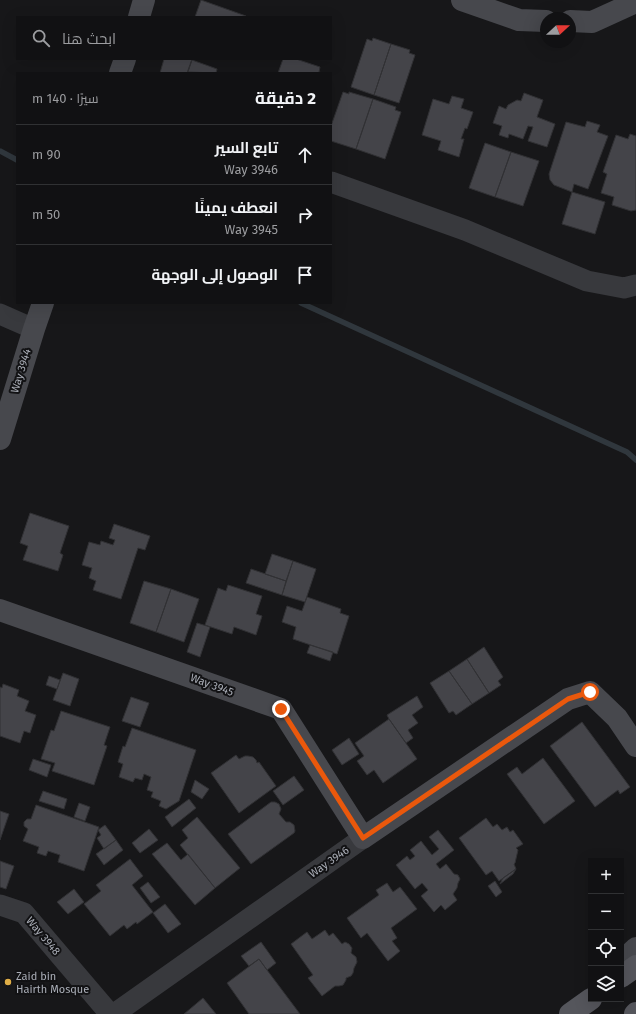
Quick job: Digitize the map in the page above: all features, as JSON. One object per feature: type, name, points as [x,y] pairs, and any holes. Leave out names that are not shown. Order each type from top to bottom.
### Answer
[{"type":"main road","points":[[624,975],[636,966]]},
{"type":"main road","points":[[570,1014],[588,1001]]},
{"type":"street","points":[[139,16],[144,0]]},
{"type":"street","points":[[462,0],[520,20],[540,20]]},
{"type":"street","points":[[576,21],[592,22],[636,2]]},
{"type":"street","points":[[120,72],[125,60]]},
{"type":"street","points":[[332,182],[465,230],[587,282],[624,288],[636,285]]},
{"type":"street","name":"Way 3944","points":[[0,439],[43,304]]},
{"type":"street","points":[[0,314],[34,329]]},
{"type":"street","name":"Way 3945","points":[[0,610],[281,709],[363,838]]},
{"type":"street","name":"Way 3946","points":[[114,1014],[363,838],[568,699],[590,692],[617,718],[636,746]]},
{"type":"street","name":"Way 3948","points":[[0,905],[24,913],[110,1014]]},
{"type":"street","points":[[624,959],[636,948]]},
{"type":"street","points":[[563,1014],[588,992]]},
{"type":"building","points":[[201,0],[246,16],[195,16]]},
{"type":"building","points":[[373,38],[391,44],[374,95],[351,87],[367,39],[372,41]]},
{"type":"building","points":[[391,44],[410,50],[409,53],[415,55],[399,103],[374,95]]},
{"type":"building","points":[[164,60],[192,60],[187,72],[160,72]]},
{"type":"building","points":[[192,60],[217,69],[216,72],[188,72]]},
{"type":"building","points":[[283,60],[299,60],[320,67],[319,72],[278,72]]},
{"type":"building","points":[[343,92],[349,94],[349,92],[373,99],[356,149],[332,141],[332,123]]},
{"type":"building","points":[[524,93],[543,100],[537,117],[555,124],[547,147],[528,141],[533,127],[528,126],[523,139],[509,134],[508,138],[499,135],[502,126],[493,123],[499,106],[506,109],[508,105],[517,100],[521,101]]},
{"type":"building","points":[[452,96],[464,99],[461,108],[473,112],[467,129],[465,128],[461,139],[464,139],[459,157],[438,150],[441,141],[422,135],[433,99],[449,104]]},
{"type":"building","points":[[373,99],[396,107],[395,110],[401,112],[385,159],[356,149]]},
{"type":"building","points":[[587,121],[600,125],[597,132],[608,136],[588,189],[574,184],[572,192],[554,185],[550,180],[549,174],[566,122],[585,127]]},
{"type":"building","points":[[630,134],[636,136],[636,210],[631,211],[612,205],[614,197],[601,193],[607,174],[603,172],[616,135],[628,139]]},
{"type":"building","points":[[485,143],[511,152],[495,197],[469,188]]},
{"type":"building","points":[[511,152],[539,161],[523,206],[495,197]]},
{"type":"building","points":[[572,192],[605,202],[595,234],[562,224]]},
{"type":"building","points":[[30,513],[69,526],[60,553],[63,555],[58,571],[23,560],[28,546],[20,543]]},
{"type":"building","points":[[114,524],[150,536],[145,550],[138,548],[121,599],[93,590],[96,581],[89,578],[92,568],[82,565],[89,542],[100,545],[101,541],[113,545],[115,540],[109,538]]},
{"type":"building","points":[[272,554],[293,561],[286,581],[265,574]]},
{"type":"building","points":[[293,561],[316,569],[305,602],[282,595]]},
{"type":"building","points":[[251,569],[286,581],[282,595],[246,583]]},
{"type":"building","points":[[144,581],[171,589],[156,632],[130,623]]},
{"type":"building","points":[[228,585],[262,596],[256,614],[262,616],[256,635],[234,627],[232,634],[205,625],[218,588],[226,591]]},
{"type":"building","points":[[171,589],[199,599],[184,642],[156,632]]},
{"type":"building","points":[[307,597],[341,609],[340,613],[349,616],[337,654],[293,639],[296,627],[282,622],[287,606],[302,611]]},
{"type":"building","points":[[197,623],[210,627],[200,657],[187,652]]},
{"type":"building","points":[[310,645],[333,652],[330,661],[307,653]]},
{"type":"building","points":[[484,647],[503,677],[498,681],[501,685],[489,693],[467,659]]},
{"type":"building","points":[[467,659],[489,693],[472,704],[449,671]]},
{"type":"building","points":[[449,671],[472,704],[456,715],[453,711],[449,713],[430,683]]},
{"type":"building","points":[[63,673],[79,679],[70,706],[53,700]]},
{"type":"building","points":[[49,676],[60,680],[57,689],[46,685]]},
{"type":"building","points":[[3,684],[19,690],[17,696],[29,701],[25,711],[36,715],[30,733],[24,731],[20,743],[0,736],[0,687],[2,688]]},
{"type":"building","points":[[417,696],[423,707],[412,715],[418,723],[408,730],[413,738],[406,743],[387,715]]},
{"type":"building","points":[[131,697],[149,703],[140,727],[122,721]]},
{"type":"building","points":[[61,711],[110,727],[104,745],[107,746],[94,785],[52,771],[55,763],[41,759],[51,730],[54,731]]},
{"type":"building","points":[[389,719],[417,759],[383,783],[374,770],[367,775],[357,761],[364,756],[355,743]]},
{"type":"building","points":[[582,722],[630,787],[620,794],[618,790],[595,807],[550,746]]},
{"type":"building","points":[[132,728],[196,750],[179,801],[166,809],[159,806],[161,801],[151,797],[153,792],[147,790],[151,777],[144,774],[142,780],[135,778],[133,782],[119,777],[123,764],[118,762],[123,746],[125,747]]},
{"type":"building","points":[[349,738],[359,754],[342,765],[332,750]]},
{"type":"building","points":[[236,755],[239,759],[245,756],[253,757],[257,763],[259,762],[276,786],[239,813],[211,773]]},
{"type":"building","points":[[543,758],[575,801],[544,824],[507,774],[517,767],[522,774]]},
{"type":"building","points":[[33,759],[51,765],[47,777],[29,770]]},
{"type":"building","points":[[294,776],[304,790],[283,805],[273,791]]},
{"type":"building","points":[[195,780],[209,789],[202,799],[191,792]]},
{"type":"building","points":[[43,791],[67,799],[64,809],[39,801]]},
{"type":"building","points":[[189,799],[196,808],[172,827],[165,817]]},
{"type":"building","points":[[271,802],[279,804],[281,809],[279,814],[286,822],[290,822],[294,825],[295,831],[251,864],[228,834]]},
{"type":"building","points":[[79,803],[90,807],[85,821],[74,817]]},
{"type":"building","points":[[36,805],[99,827],[84,871],[58,862],[60,855],[48,851],[46,856],[37,853],[39,847],[23,841],[28,829],[24,826],[24,822],[27,819],[31,819]]},
{"type":"building","points":[[0,811],[9,814],[0,840]]},
{"type":"building","points":[[197,817],[240,868],[215,888],[180,845],[188,838],[182,830]]},
{"type":"building","points":[[486,818],[493,827],[497,824],[502,830],[507,827],[510,832],[513,830],[523,844],[516,848],[518,850],[514,864],[516,869],[499,881],[492,871],[486,875],[459,838]]},
{"type":"building","points":[[105,825],[116,840],[104,849],[97,838],[101,835],[98,830]]},
{"type":"building","points":[[149,829],[158,840],[140,853],[132,843]]},
{"type":"building","points":[[438,830],[454,850],[436,864],[440,869],[446,864],[454,874],[458,875],[460,879],[453,894],[457,900],[445,910],[441,905],[434,912],[421,896],[428,890],[422,883],[415,889],[396,865],[407,856],[410,860],[415,856],[410,850],[421,841],[432,855],[439,849],[429,837]]},
{"type":"building","points":[[116,840],[123,850],[104,865],[96,854]]},
{"type":"building","points":[[167,843],[181,860],[188,854],[215,888],[195,905],[152,854]]},
{"type":"building","points":[[130,859],[143,876],[132,885],[153,912],[137,924],[136,922],[127,929],[124,925],[110,936],[84,904],[101,891],[96,885]]},
{"type":"building","points":[[0,861],[14,866],[6,889],[0,887]]},
{"type":"building","points":[[516,869],[513,874],[500,884],[503,878]]},
{"type":"building","points":[[495,881],[502,892],[496,897],[488,886]]},
{"type":"building","points":[[148,882],[160,897],[151,903],[140,888]]},
{"type":"building","points":[[387,883],[393,892],[400,887],[417,909],[391,928],[397,938],[392,941],[400,951],[388,961],[367,933],[361,938],[347,918],[379,895],[376,890]]},
{"type":"building","points":[[74,889],[84,902],[68,914],[57,902]]},
{"type":"building","points":[[165,904],[181,924],[168,933],[153,913]]},
{"type":"building","points":[[325,930],[329,936],[333,933],[342,944],[345,942],[349,944],[352,948],[351,953],[356,957],[357,962],[353,973],[351,976],[346,978],[343,985],[335,986],[322,996],[308,978],[313,975],[291,944],[307,932],[312,939]]},
{"type":"building","points":[[261,942],[276,963],[267,970],[259,959],[249,966],[241,956]]},
{"type":"building","points":[[259,959],[300,1014],[249,1014],[227,983]]},
{"type":"building","points":[[203,998],[216,1014],[184,1014]]},
{"type":"waterway","points":[[0,151],[16,159]]},
{"type":"waterway","points":[[303,304],[627,452],[636,460]]},
{"type":"place","name":"Zaid bin Hairth Mosque","points":[[8,982]]},
{"type":"route","points":[[281,709],[363,838],[568,699],[590,692]]}]
